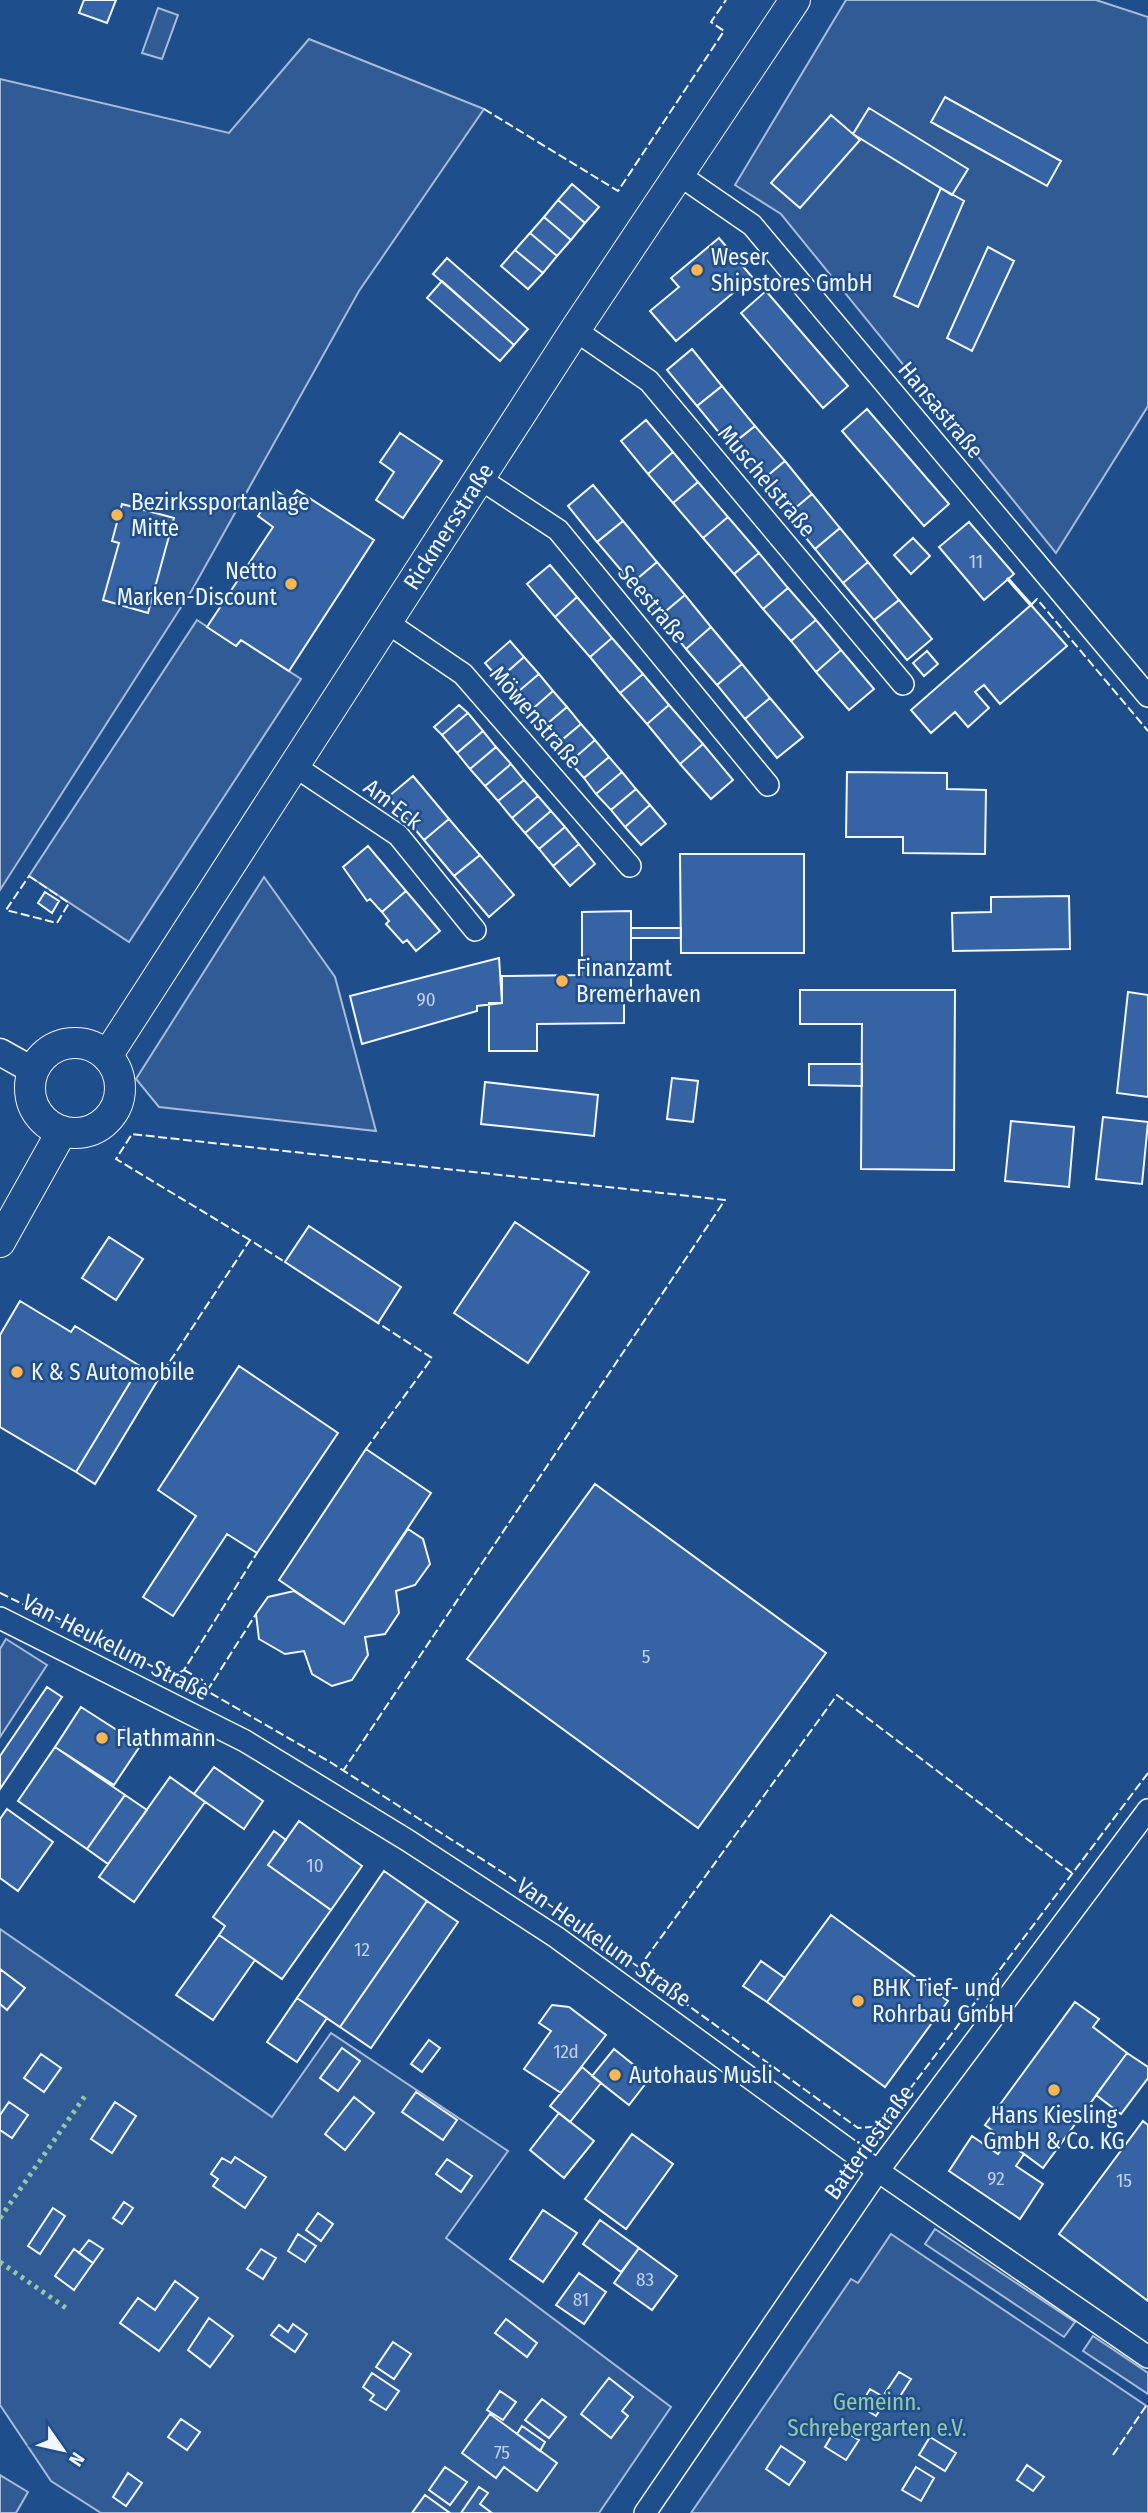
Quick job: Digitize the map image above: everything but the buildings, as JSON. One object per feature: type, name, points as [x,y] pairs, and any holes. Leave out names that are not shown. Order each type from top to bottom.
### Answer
[{"type":"main road","name":"Rickmersstraße","points":[[107,1056],[385,621],[795,0]]},
{"type":"main road","points":[[66,1044],[88,1045],[107,1056],[117,1072],[120,1084],[115,1110],[93,1130],[62,1131],[47,1124],[34,1107],[30,1092],[34,1071],[47,1054],[66,1044]]},
{"type":"main road","points":[[0,1242],[62,1131]]},
{"type":"street","name":"Hansastraße","points":[[678,174],[752,225],[1148,696]]},
{"type":"street","name":"Muschelstraße","points":[[575,330],[649,381],[903,684]]},
{"type":"street","name":"Seestraße","points":[[479,478],[558,530],[768,785]]},
{"type":"street","name":"Möwenstraße","points":[[385,621],[463,674],[630,866]]},
{"type":"street","name":"Am Eck","points":[[293,765],[398,835],[475,930]]},
{"type":"street","points":[[0,1052],[34,1071]]},
{"type":"street","name":"Van-Heukelum-Straße","points":[[0,1618],[245,1741],[407,1840],[556,1937],[878,2171],[1148,2357]]},
{"type":"street","name":"Batteriestraße","points":[[645,2513],[878,2171],[1148,1810]]},
{"type":"shaded area","points":[[846,0],[1096,0],[1148,17],[1148,406],[1056,553],[781,214],[735,185]]},
{"type":"shaded area","points":[[158,8],[178,15],[162,59],[142,53]]},
{"type":"shaded area","name":"Bezirkssportanlage Mitte","points":[[309,39],[484,109],[359,291],[192,590],[0,890],[0,79],[229,133]]},
{"type":"shaded area","points":[[197,620],[236,646],[241,640],[301,679],[129,942],[29,876]]},
{"type":"shaded area","points":[[264,877],[335,977],[376,1131],[159,1107],[136,1079]]},
{"type":"shaded area","points":[[6,1639],[47,1665],[0,1737],[0,1649]]},
{"type":"shaded area","points":[[0,1929],[272,2117],[331,2033],[508,2151],[446,2238],[671,2407],[599,2513],[101,2513],[51,2481],[0,2405]]},
{"type":"shaded area","points":[[935,2229],[1075,2322],[1064,2337],[925,2244]]},
{"type":"shaded area","name":"Gemeinn. Schrebergarten e.V.","points":[[891,2234],[1148,2407],[1148,2513],[691,2513],[851,2279],[858,2283]]},
{"type":"shaded area","points":[[1093,2336],[1148,2373],[1148,2394],[1083,2351]]},
{"type":"shaded area","points":[[0,2475],[28,2492],[16,2513],[0,2513]]},
{"type":"hedge","points":[[0,2218],[85,2096]]},
{"type":"hedge","points":[[0,2262],[66,2308]]},
{"type":"fence","points":[[484,109],[618,191],[724,31],[711,22],[726,0]]},
{"type":"fence","points":[[1031,605],[1037,599],[1148,731]]},
{"type":"fence","points":[[29,876],[69,903],[57,923],[6,910],[29,876]]},
{"type":"fence","points":[[250,1240],[116,1159],[132,1134],[725,1200],[343,1771]]},
{"type":"fence","points":[[155,1375],[159,1378],[250,1240],[285,1262]]},
{"type":"fence","points":[[366,1449],[432,1358],[378,1323]]},
{"type":"fence","points":[[0,1593],[172,1677],[184,1670],[257,1553]]},
{"type":"fence","points":[[207,1691],[256,1614]]},
{"type":"fence","points":[[184,1670],[204,1681],[207,1691],[330,1762],[510,1877],[858,2128],[882,2126],[1148,1773]]},
{"type":"fence","points":[[638,1969],[837,1695],[1072,1873]]},
{"type":"fence","points":[[1113,2455],[1146,2406]]},
{"type":"wall","points":[[1008,579],[1031,605]]},
{"type":"place","name":"Weser Shipstores GmbH","points":[[697,270]]},
{"type":"place","name":"Bezirkssportanlage Mitte","points":[[117,515]]},
{"type":"place","name":"Netto Marken-Discount","points":[[291,584]]},
{"type":"place","name":"Finanzamt Bremerhaven","points":[[562,981]]},
{"type":"place","name":"K & S Automobile","points":[[17,1372]]},
{"type":"place","name":"Flathmann","points":[[102,1738]]},
{"type":"place","name":"BHK Tief- und Rohrbau GmbH","points":[[858,2001]]},
{"type":"place","name":"Autohaus Musli","points":[[615,2075]]},
{"type":"place","name":"Hans Kiesling GmbH & Co. KG","points":[[1054,2090]]}]
